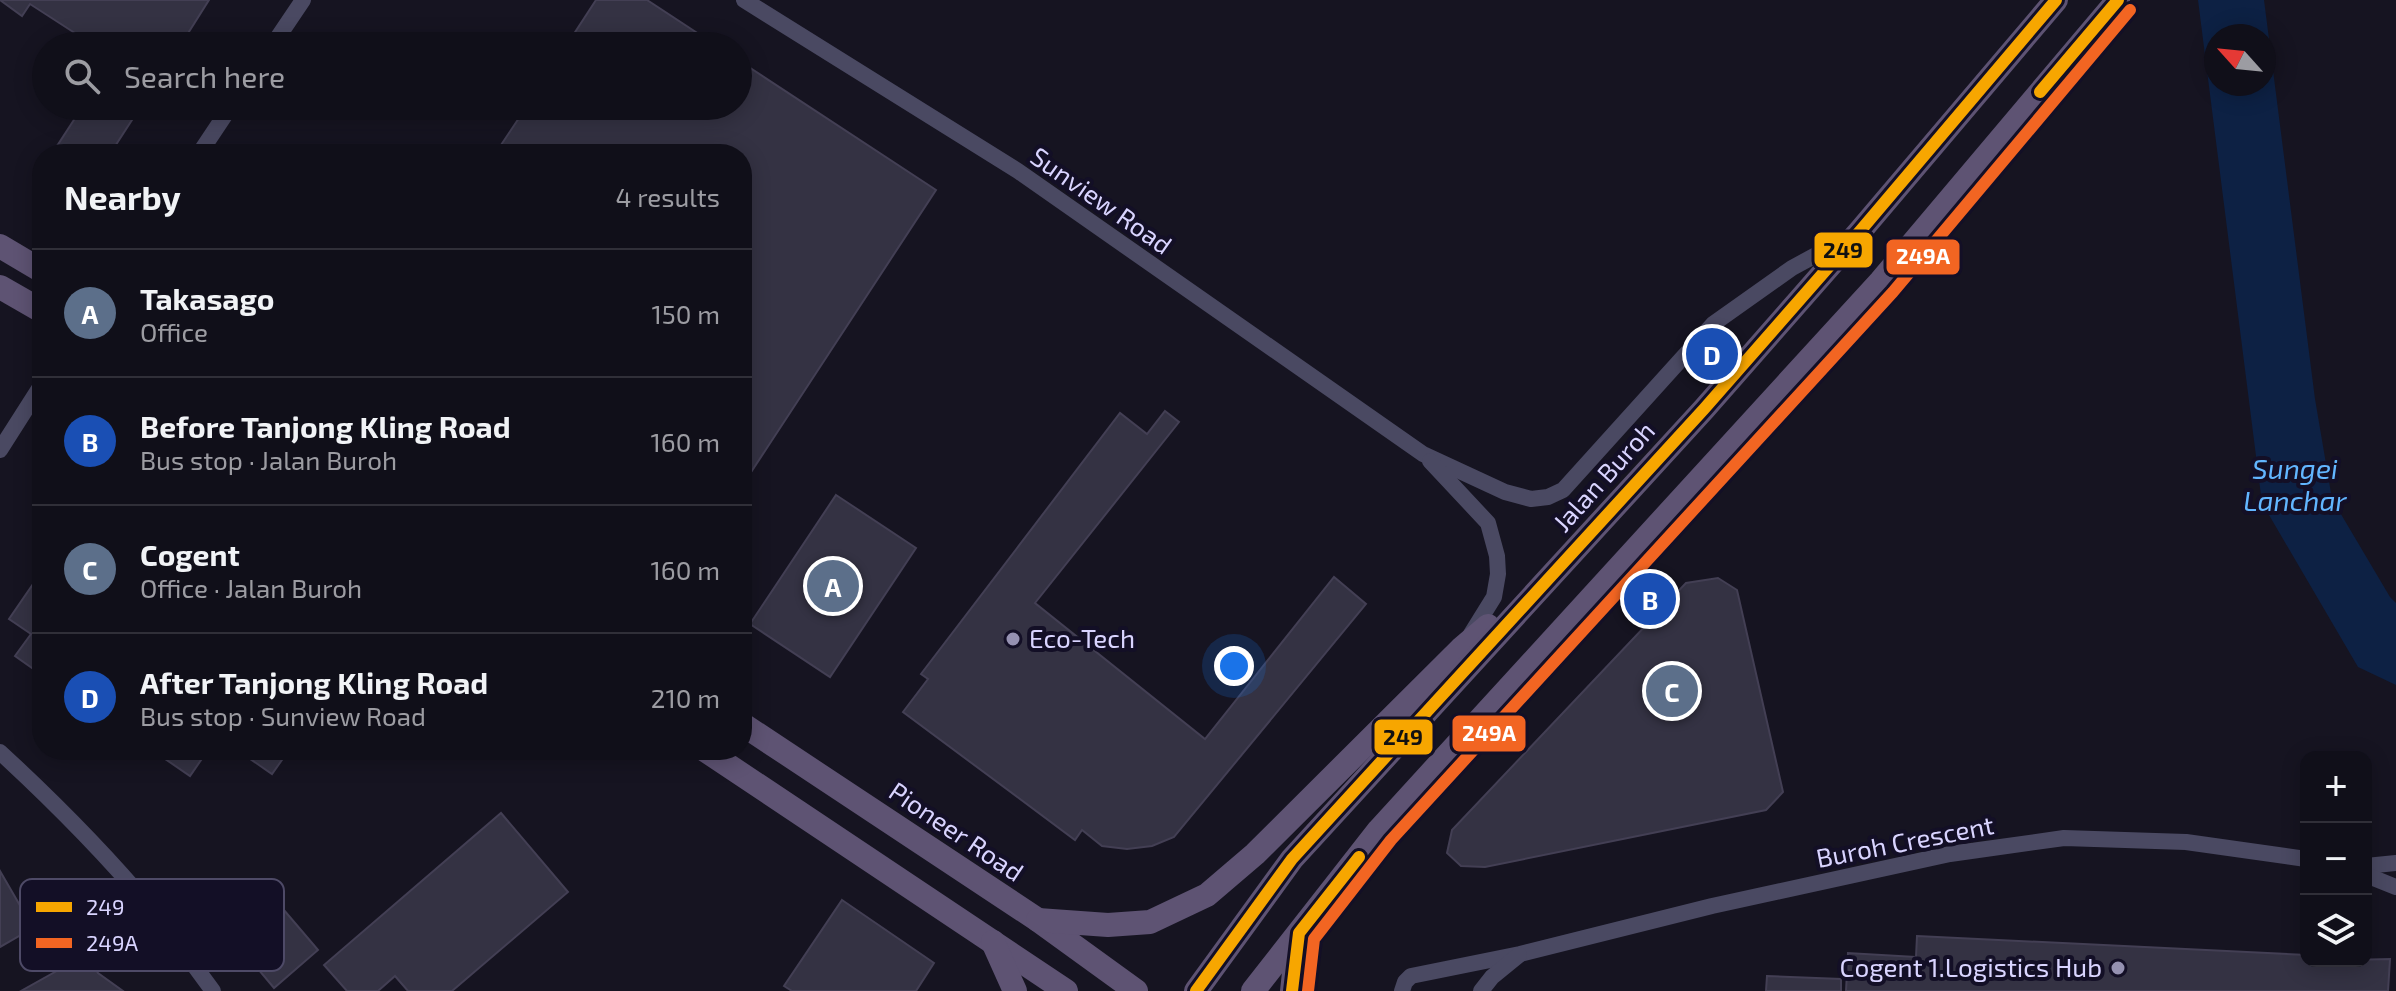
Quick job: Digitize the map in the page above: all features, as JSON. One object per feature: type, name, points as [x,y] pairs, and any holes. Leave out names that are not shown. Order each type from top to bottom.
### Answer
[{"type":"main road","name":"Jalan Buroh","points":[[1196,991],[1292,859],[1569,557],[1861,230],[2056,0]]},
{"type":"main road","points":[[1253,991],[1379,830],[1881,281],[2118,0]]},
{"type":"main road","points":[[0,246],[32,262]]},
{"type":"main road","points":[[0,287],[32,305]]},
{"type":"main road","points":[[1038,920],[1108,925],[1150,922],[1207,895],[1255,854],[1461,649],[1569,557]]},
{"type":"main road","name":"Pioneer Road","points":[[752,731],[1038,920],[1136,991]]},
{"type":"main road","points":[[720,760],[1066,991]]},
{"type":"main road","points":[[1292,991],[1299,933]]},
{"type":"main road","points":[[993,942],[1015,991]]},
{"type":"street","points":[[281,32],[303,0]]},
{"type":"street","name":"Sunview Road","points":[[744,0],[1018,171],[1423,454],[1505,492],[1531,499],[1548,497],[1563,490],[1713,324],[1792,268],[1861,230]]},
{"type":"street","points":[[206,144],[222,120]]},
{"type":"street","points":[[0,450],[32,400]]},
{"type":"street","name":"Sunview Road","points":[[1423,454],[1488,523],[1497,556],[1494,597],[1461,649]]},
{"type":"street","points":[[0,752],[60,808],[125,879]]},
{"type":"street","name":"Buroh Crescent","points":[[1402,991],[1411,976],[1520,954],[1712,906],[1950,854],[2064,838],[2186,842],[2300,858]]},
{"type":"street","points":[[2372,865],[2396,863]]},
{"type":"street","points":[[2372,877],[2396,887]]},
{"type":"street","name":"Buroh Crescent","points":[[1481,991],[1492,977],[1520,954]]},
{"type":"street","points":[[198,971],[213,991]]},
{"type":"water","name":"Sungei Lanchar","points":[[2198,0],[2264,0],[2267,24],[2204,24],[2204,47]]},
{"type":"water","name":"Sungei Lanchar","points":[[2276,94],[2315,399],[2332,499],[2396,603],[2396,685],[2358,667],[2262,503],[2210,96]]},
{"type":"building","points":[[0,0],[209,0],[189,32],[73,32],[30,4],[22,16]]},
{"type":"building","points":[[596,0],[647,0],[696,32],[575,32]]},
{"type":"building","points":[[752,69],[936,190],[752,471],[752,144],[502,144],[518,120],[752,120]]},
{"type":"building","points":[[74,120],[132,120],[116,144],[58,144]]},
{"type":"building","name":"Eco-Tech","points":[[1165,411],[1179,422],[1035,603],[1205,739],[1334,577],[1366,604],[1174,837],[1152,846],[1127,849],[1102,846],[1082,830],[1075,840],[903,712],[928,679],[921,674],[1120,413],[1147,434]]},
{"type":"building","points":[[836,495],[916,548],[830,677],[752,625]]},
{"type":"building","points":[[1718,578],[1737,590],[1783,792],[1766,810],[1485,867],[1461,866],[1447,853],[1452,830],[1686,583]]},
{"type":"building","points":[[32,586],[32,668],[15,656],[31,634],[9,619]]},
{"type":"building","points":[[167,760],[201,760],[190,776]]},
{"type":"building","points":[[252,760],[282,760],[272,774]]},
{"type":"building","points":[[501,813],[568,892],[452,991],[408,991],[395,976],[378,991],[347,991],[324,965]]},
{"type":"building","points":[[0,871],[20,906],[20,935],[0,947]]},
{"type":"building","points":[[842,900],[934,963],[916,991],[792,991],[784,986]]},
{"type":"building","points":[[284,910],[318,950],[274,988],[260,971],[284,971]]},
{"type":"building","name":"Cogent 1.Logistics Hub","points":[[1917,936],[2300,955],[2300,967],[2372,967],[2372,959],[2390,959],[2388,991],[1846,991],[1848,953],[1916,957]]},
{"type":"building","points":[[57,971],[97,971],[123,991],[21,991]]},
{"type":"building","points":[[1767,976],[1841,979],[1841,991],[1766,991]]},
{"type":"transit line","name":"249","points":[[1196,991],[1292,859],[1704,409],[2056,0]]},
{"type":"transit line","name":"249","points":[[2040,92],[2118,0]]},
{"type":"transit line","name":"249A","points":[[1308,991],[1314,939],[1391,840],[1893,292],[2130,10]]},
{"type":"transit line","name":"249","points":[[1292,991],[1299,933],[1359,857]]},
{"type":"place","name":"After Tanjong Kling Road","points":[[1712,354]]},
{"type":"place","name":"Takasago","points":[[833,586]]},
{"type":"place","name":"Before Tanjong Kling Road","points":[[1650,599]]},
{"type":"place","name":"Eco-Tech","points":[[1013,639]]},
{"type":"place","name":"Cogent","points":[[1672,691]]},
{"type":"place","name":"Cogent 1.Logistics Hub","points":[[2118,968]]}]
